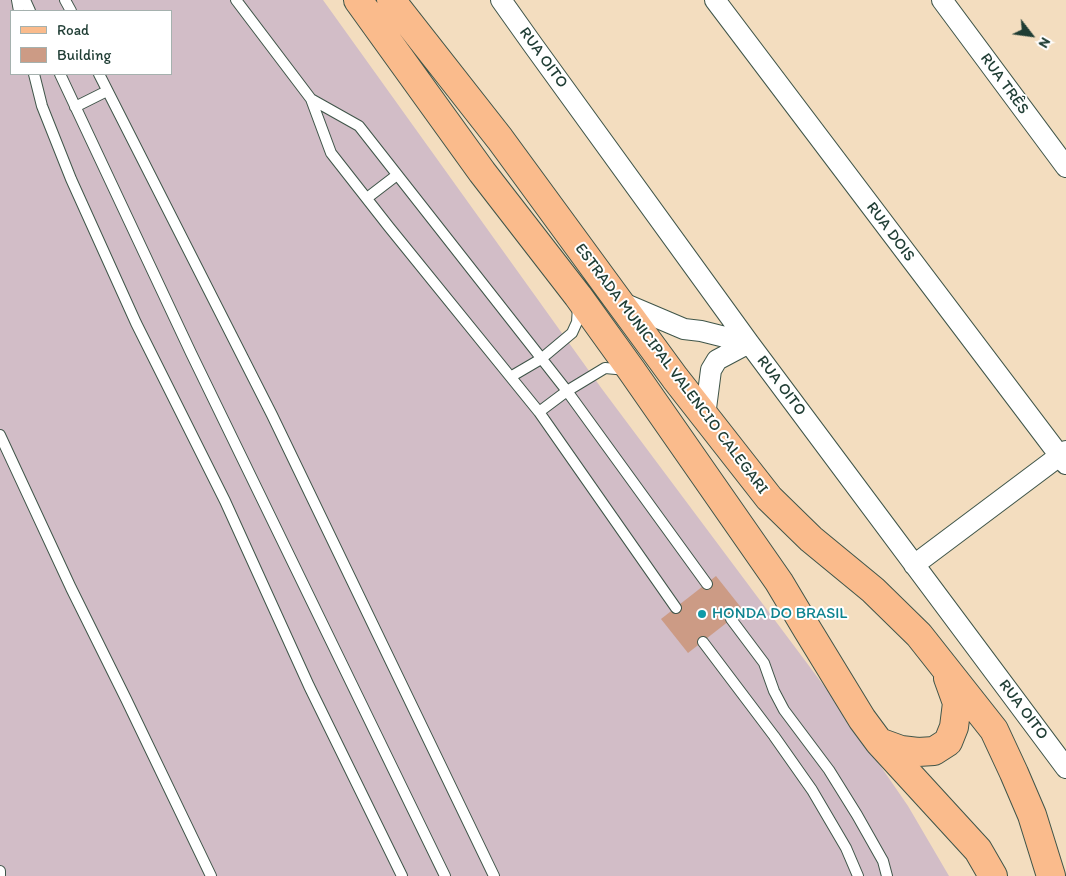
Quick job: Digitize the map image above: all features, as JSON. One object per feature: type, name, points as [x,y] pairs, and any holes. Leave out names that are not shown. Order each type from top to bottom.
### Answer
[{"type":"main road","name":"ESTRADA MUNICIPAL VALENCIO CALEGARI","points":[[358,0],[482,172],[578,296],[632,371],[779,582],[862,719],[879,742],[978,850],[993,876]]},
{"type":"main road","name":"ESTRADA MUNICIPAL VALENCIO CALEGARI","points":[[391,0],[500,139],[675,378],[769,498],[811,539],[873,590],[919,635],[994,730],[1032,815],[1051,876]]},
{"type":"main road","points":[[879,742],[901,750],[918,752],[934,751],[948,742],[954,728],[957,703],[943,665]]},
{"type":"street","name":"RUA OITO","points":[[501,0],[749,343],[1066,768]]},
{"type":"street","name":"RUA DOIS","points":[[715,0],[1064,457]]},
{"type":"street","name":"RUA TRÊS","points":[[942,0],[1066,167]]},
{"type":"street","points":[[618,301],[684,329],[749,343]]},
{"type":"street","points":[[705,416],[711,370],[717,360],[749,343]]},
{"type":"street","points":[[914,565],[1064,457]]},
{"type":"lane","points":[[236,0],[311,99],[331,153],[512,376],[676,608]]},
{"type":"lane","points":[[34,75],[42,106],[71,179],[136,323],[225,501],[309,686],[402,876]]},
{"type":"lane","points":[[60,75],[196,362],[445,876]]},
{"type":"lane","points":[[99,75],[272,416],[494,876]]},
{"type":"lane","points":[[75,107],[107,91]]},
{"type":"lane","points":[[311,99],[359,126],[567,391],[707,584]]},
{"type":"lane","points":[[367,198],[397,175]]},
{"type":"lane","points":[[512,376],[541,359],[572,333],[577,322],[578,296]]},
{"type":"lane","points":[[539,412],[567,391],[605,368],[632,371]]},
{"type":"lane","points":[[0,435],[71,588],[211,876]]},
{"type":"lane","points":[[731,619],[764,663],[774,691],[784,710],[829,770],[857,815],[882,862],[887,876]]},
{"type":"lane","points":[[703,642],[812,790],[846,848],[858,876]]},
{"type":"shaded area","points":[[0,0],[323,0],[602,389],[842,710],[908,806],[949,876],[0,876]]},
{"type":"building","name":"HONDA DO BRASIL","points":[[716,576],[743,610],[688,653],[661,619]]},
{"type":"place","name":"HONDA DO BRASIL","points":[[702,614]]}]
